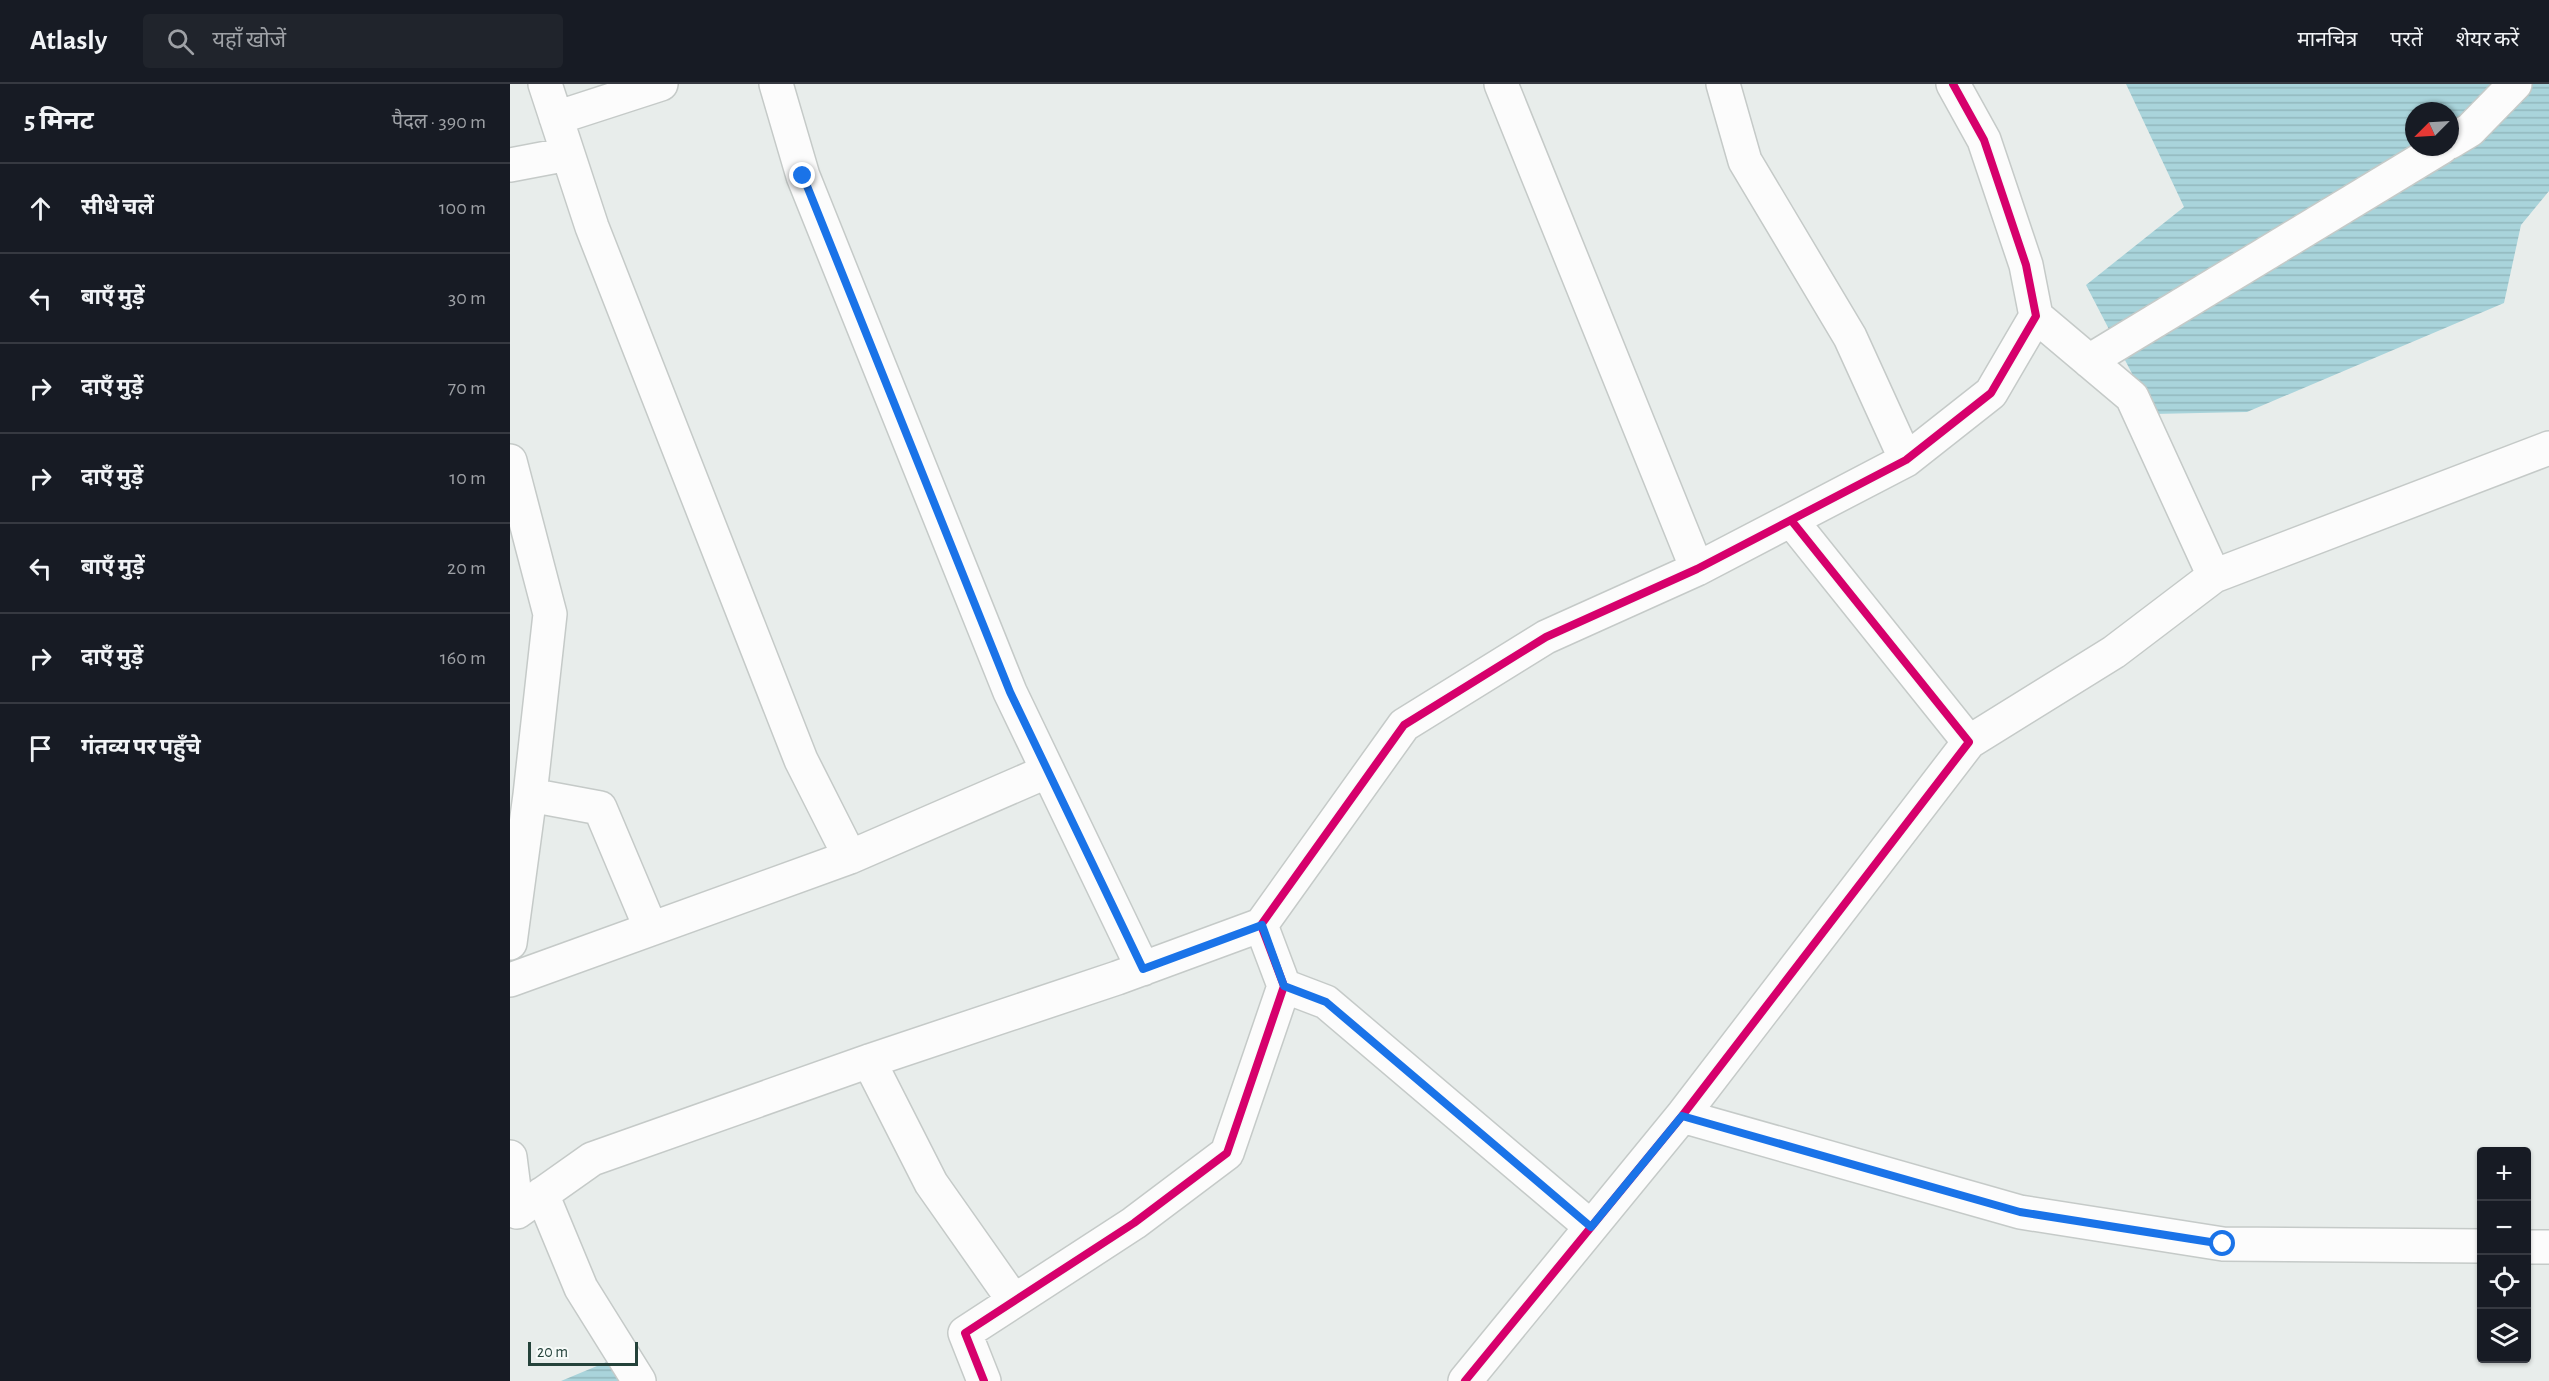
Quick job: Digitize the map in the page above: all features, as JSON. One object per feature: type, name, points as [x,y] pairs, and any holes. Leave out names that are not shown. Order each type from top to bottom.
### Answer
[{"type":"street","points":[[545,84],[592,227],[801,760],[850,857]]},
{"type":"street","points":[[556,118],[661,84]]},
{"type":"street","points":[[776,84],[803,176],[1010,692],[1143,969]]},
{"type":"street","points":[[1500,84],[1697,569]]},
{"type":"street","points":[[1723,84],[1745,161],[1850,337],[1906,460]]},
{"type":"street","points":[[1953,84],[1984,140],[2026,265],[2036,316],[2132,397],[2214,576]]},
{"type":"street","points":[[2459,137],[2470,130],[2515,84]]},
{"type":"street","points":[[510,165],[568,154]]},
{"type":"street","points":[[2089,361],[2427,156]]},
{"type":"street","points":[[510,1157],[517,1212],[592,1159],[869,1061],[1143,969],[1262,925],[1404,725],[1546,637],[1697,569],[1906,460],[1991,393],[2036,316]]},
{"type":"street","points":[[1466,1381],[1682,1116],[1969,742],[2114,652],[2214,576],[2549,448]]},
{"type":"street","points":[[510,460],[550,614],[530,795],[510,943]]},
{"type":"street","points":[[1791,520],[1969,742]]},
{"type":"street","points":[[510,980],[850,857],[1048,771]]},
{"type":"street","points":[[530,795],[600,808],[651,929]]},
{"type":"street","points":[[984,1381],[964,1333],[1134,1223],[1227,1153],[1284,986],[1262,925]]},
{"type":"street","points":[[1284,986],[1326,1002],[1591,1227]]},
{"type":"street","points":[[869,1061],[931,1183],[1014,1300]]},
{"type":"street","points":[[1682,1116],[2020,1212],[2223,1244],[2477,1246]]},
{"type":"street","points":[[542,1194],[581,1288],[639,1381]]},
{"type":"street","points":[[2531,1247],[2549,1247]]},
{"type":"water","points":[[2126,84],[2549,84],[2549,191],[2521,225],[2504,303],[2247,412],[2153,414],[2086,285],[2184,207]]},
{"type":"water","points":[[609,1361],[621,1381],[561,1381]]},
{"type":"cycle path","points":[[984,1381],[965,1333],[1134,1223],[1227,1153],[1284,986],[1261,925],[1404,725],[1546,637],[1697,569],[1906,460],[1991,393],[2036,316],[2026,265],[1984,140],[1953,84]]},
{"type":"cycle path","points":[[1465,1381],[1682,1116],[1969,742],[1791,520]]},
{"type":"route","points":[[803,176],[1010,692],[1143,969],[1262,925],[1284,986],[1326,1002],[1591,1227],[1682,1116],[2020,1212],[2223,1244]]}]
